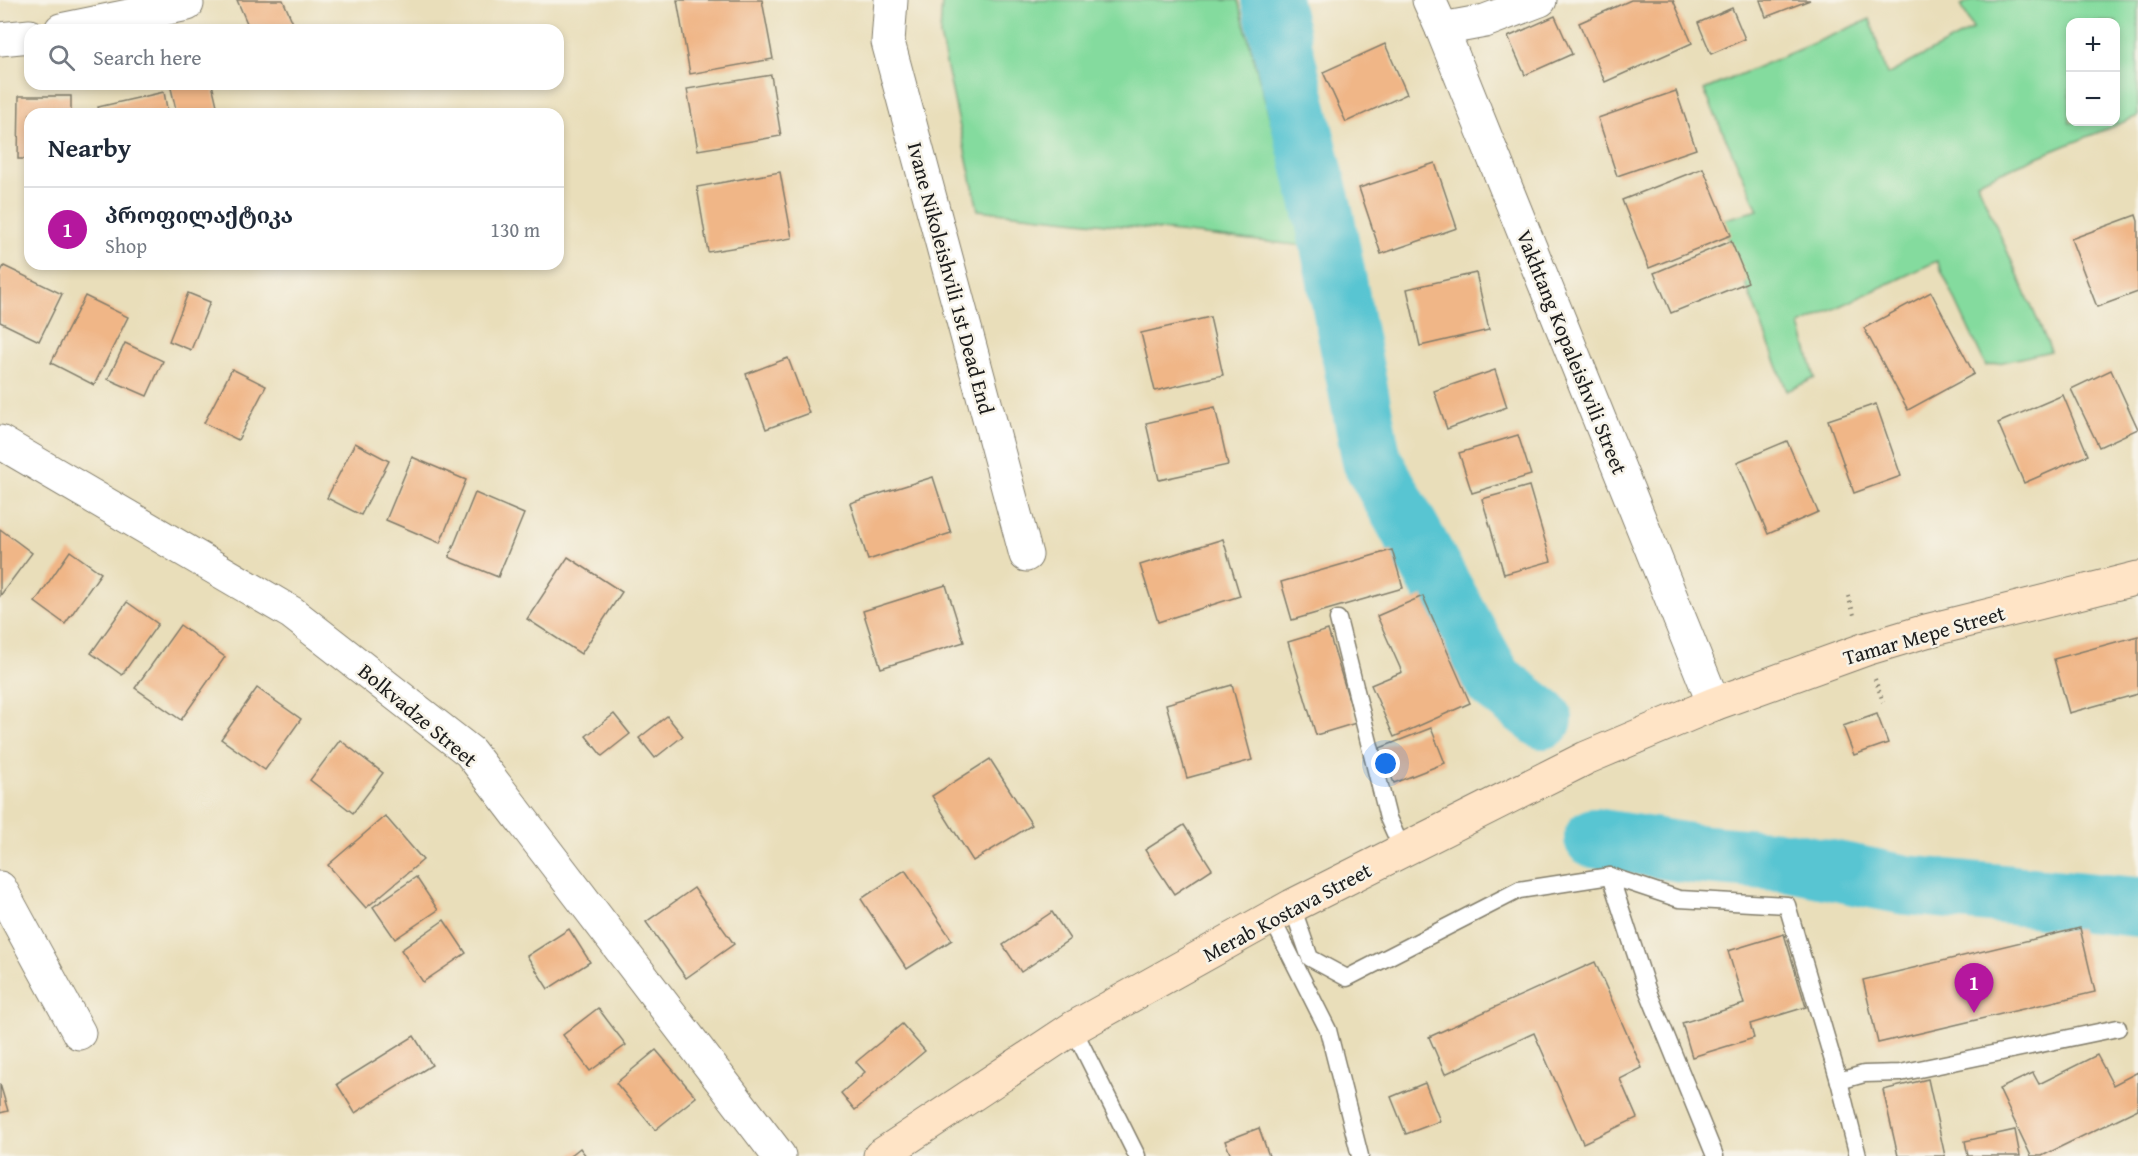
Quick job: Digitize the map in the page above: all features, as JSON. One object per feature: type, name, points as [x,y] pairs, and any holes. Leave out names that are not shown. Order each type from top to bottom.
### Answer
[{"type":"main road","name":"Tamar Mepe Street","points":[[1714,704],[1866,649],[1926,631],[2138,578]]},
{"type":"main road","name":"Merab Kostava Street","points":[[880,1156],[1073,1028],[1281,912],[1586,758],[1714,704]]},
{"type":"street","name":"Ivane Nikoleishvili 1st Dead End","points":[[891,0],[888,42],[1026,555]]},
{"type":"street","points":[[1436,14],[1485,21],[1540,0]]},
{"type":"street","points":[[90,24],[187,4]]},
{"type":"street","name":"Vakhtang Kopaleishvili Street","points":[[1436,14],[1714,704]]},
{"type":"street","points":[[0,39],[24,37]]},
{"type":"street","name":"Bolkvadze Street","points":[[0,442],[292,613],[470,752],[779,1156]]},
{"type":"street","points":[[0,888],[79,1033]]},
{"type":"lane","points":[[1338,619],[1388,818],[1402,851]]},
{"type":"lane","points":[[1281,912],[1310,958],[1347,978],[1519,890],[1610,876],[1679,899],[1787,905],[1839,1081],[1858,1156]]},
{"type":"lane","points":[[1610,876],[1647,989],[1715,1156]]},
{"type":"lane","points":[[1281,912],[1328,1030],[1360,1156]]},
{"type":"lane","points":[[1073,1028],[1137,1156]]},
{"type":"lane","points":[[1839,1081],[1864,1074],[1900,1073],[2118,1028]]},
{"type":"green space","points":[[942,0],[1238,0],[1304,246],[978,210],[940,36]]},
{"type":"green space","points":[[1971,0],[2138,0],[2138,116],[2120,123],[2120,18],[2066,18],[2066,126],[2114,126],[1977,182],[2051,351],[1986,366],[1937,261],[1800,325],[1815,378],[1787,391],[1721,220],[1758,210],[1704,90],[1870,19],[1887,75],[1973,29],[1961,5]]},
{"type":"building","points":[[237,0],[283,0],[293,24],[247,24]]},
{"type":"building","points":[[677,0],[762,0],[773,59],[690,74]]},
{"type":"building","points":[[1631,0],[1673,0],[1692,43],[1605,82],[1579,23]]},
{"type":"building","points":[[1760,0],[1810,0],[1766,17]]},
{"type":"building","points":[[1732,8],[1745,39],[1711,54],[1698,23]]},
{"type":"building","points":[[1555,16],[1572,54],[1525,75],[1508,37]]},
{"type":"building","points":[[1385,44],[1407,94],[1346,122],[1323,72]]},
{"type":"building","points":[[771,75],[781,136],[698,150],[687,89]]},
{"type":"building","points":[[171,90],[213,90],[218,108],[176,108]]},
{"type":"building","points":[[1676,91],[1696,149],[1617,176],[1598,118]]},
{"type":"building","points":[[164,92],[167,108],[98,108]]},
{"type":"building","points":[[19,96],[71,96],[71,108],[24,108],[24,159],[18,159]]},
{"type":"building","points":[[1435,163],[1457,228],[1381,254],[1359,188]]},
{"type":"building","points":[[1703,168],[1731,235],[1649,268],[1622,200]]},
{"type":"building","points":[[780,172],[792,238],[708,252],[697,187]]},
{"type":"building","points":[[2136,215],[2138,221],[2138,292],[2097,307],[2071,239]]},
{"type":"building","points":[[1731,241],[1748,282],[1671,313],[1654,273]]},
{"type":"building","points":[[4,266],[62,294],[39,341],[0,322],[0,273]]},
{"type":"building","points":[[1476,273],[1489,330],[1420,346],[1407,289]]},
{"type":"building","points":[[1931,292],[1974,374],[1908,410],[1864,328]]},
{"type":"building","points":[[188,293],[210,302],[191,350],[169,341]]},
{"type":"building","points":[[85,296],[128,317],[94,385],[51,363]]},
{"type":"building","points":[[1210,317],[1223,375],[1155,391],[1141,333]]},
{"type":"building","points":[[125,343],[163,361],[147,396],[108,379]]},
{"type":"building","points":[[788,358],[809,413],[766,429],[746,374]]},
{"type":"building","points":[[232,369],[266,386],[238,440],[204,423]]},
{"type":"building","points":[[1495,370],[1507,407],[1447,429],[1434,391]]},
{"type":"building","points":[[2111,370],[2138,429],[2099,447],[2071,389]]},
{"type":"building","points":[[2063,395],[2088,455],[2024,483],[1998,423]]},
{"type":"building","points":[[1876,404],[1901,476],[1854,493],[1828,420]]},
{"type":"building","points":[[1215,407],[1228,465],[1159,480],[1146,423]]},
{"type":"building","points":[[1518,435],[1531,475],[1472,493],[1459,453]]},
{"type":"building","points":[[1787,441],[1818,512],[1768,534],[1737,462]]},
{"type":"building","points":[[355,443],[389,461],[361,515],[327,498]]},
{"type":"building","points":[[412,457],[466,480],[440,543],[386,520]]},
{"type":"building","points":[[933,477],[951,533],[868,560],[850,503]]},
{"type":"building","points":[[1529,486],[1551,561],[1504,574],[1482,499]]},
{"type":"building","points":[[475,493],[524,514],[498,577],[449,557]]},
{"type":"building","points":[[0,529],[32,553],[0,596]]},
{"type":"building","points":[[1223,539],[1240,596],[1158,622],[1140,565]]},
{"type":"building","points":[[1392,550],[1403,588],[1292,620],[1281,582]]},
{"type":"building","points":[[70,551],[101,573],[65,624],[35,602]]},
{"type":"building","points":[[568,557],[622,592],[581,654],[527,619]]},
{"type":"building","points":[[946,585],[964,642],[881,668],[863,611]]},
{"type":"building","points":[[1423,596],[1470,703],[1394,737],[1371,685],[1402,672],[1377,616]]},
{"type":"building","points":[[127,602],[158,624],[122,675],[91,653]]},
{"type":"building","points":[[180,625],[225,657],[181,720],[135,688]]},
{"type":"building","points":[[1328,630],[1356,723],[1316,735],[1288,642]]},
{"type":"building","points":[[2138,636],[2138,694],[2069,713],[2054,659]]},
{"type":"building","points":[[1232,685],[1252,760],[1187,778],[1166,704]]},
{"type":"building","points":[[257,688],[301,719],[265,770],[221,739]]},
{"type":"building","points":[[614,714],[630,734],[602,756],[586,736]]},
{"type":"building","points":[[1877,714],[1888,743],[1854,755],[1843,726]]},
{"type":"building","points":[[667,716],[683,736],[655,758],[639,738]]},
{"type":"building","points":[[1431,728],[1445,763],[1394,783],[1380,748]]},
{"type":"building","points":[[340,740],[383,773],[353,813],[310,780]]},
{"type":"building","points":[[990,759],[1032,825],[973,861],[932,796]]},
{"type":"building","points":[[385,816],[423,860],[366,908],[328,865]]},
{"type":"building","points":[[1184,825],[1212,869],[1174,894],[1145,850]]},
{"type":"building","points":[[905,870],[952,940],[907,969],[861,899]]},
{"type":"building","points":[[416,877],[438,910],[395,939],[373,907]]},
{"type":"building","points":[[694,888],[734,944],[686,978],[646,922]]},
{"type":"building","points":[[1052,912],[1070,939],[1021,972],[1003,945]]},
{"type":"building","points":[[444,920],[466,953],[423,982],[401,950]]},
{"type":"building","points":[[2080,928],[2095,992],[1878,1043],[1863,980]]},
{"type":"building","points":[[569,929],[590,962],[548,989],[527,956]]},
{"type":"building","points":[[1784,934],[1806,1007],[1750,1024],[1754,1038],[1692,1057],[1682,1023],[1744,1004],[1728,951]]},
{"type":"building","points":[[1595,962],[1642,1068],[1620,1079],[1637,1118],[1583,1143],[1534,1033],[1445,1074],[1429,1037]]},
{"type":"building","points":[[598,1008],[626,1045],[590,1071],[563,1035]]},
{"type":"building","points":[[902,1024],[925,1051],[855,1110],[841,1093],[865,1072],[856,1062]]},
{"type":"building","points":[[414,1036],[432,1065],[355,1113],[337,1084]]},
{"type":"building","points":[[656,1050],[696,1097],[655,1130],[616,1083]]},
{"type":"building","points":[[2097,1055],[2113,1085],[2138,1072],[2138,1109],[2042,1156],[2031,1156],[1999,1089],[2033,1073],[2039,1084]]},
{"type":"building","points":[[1928,1079],[1945,1156],[1898,1156],[1883,1090]]},
{"type":"building","points":[[1425,1083],[1440,1121],[1406,1134],[1391,1097]]},
{"type":"building","points":[[0,1084],[8,1111],[0,1113]]},
{"type":"building","points":[[1259,1128],[1269,1156],[1231,1156],[1225,1141]]},
{"type":"building","points":[[2015,1130],[2020,1156],[1968,1156],[1965,1141]]},
{"type":"building","points":[[580,1148],[586,1156],[570,1156]]},
{"type":"waterway","points":[[1271,0],[1325,220],[1372,461],[1494,681],[1543,719]]},
{"type":"waterway","points":[[1594,838],[1695,854],[1791,862],[1906,885],[2138,907]]},
{"type":"place","name":"პროფილაქტიკა","points":[[1974,1013]]}]
